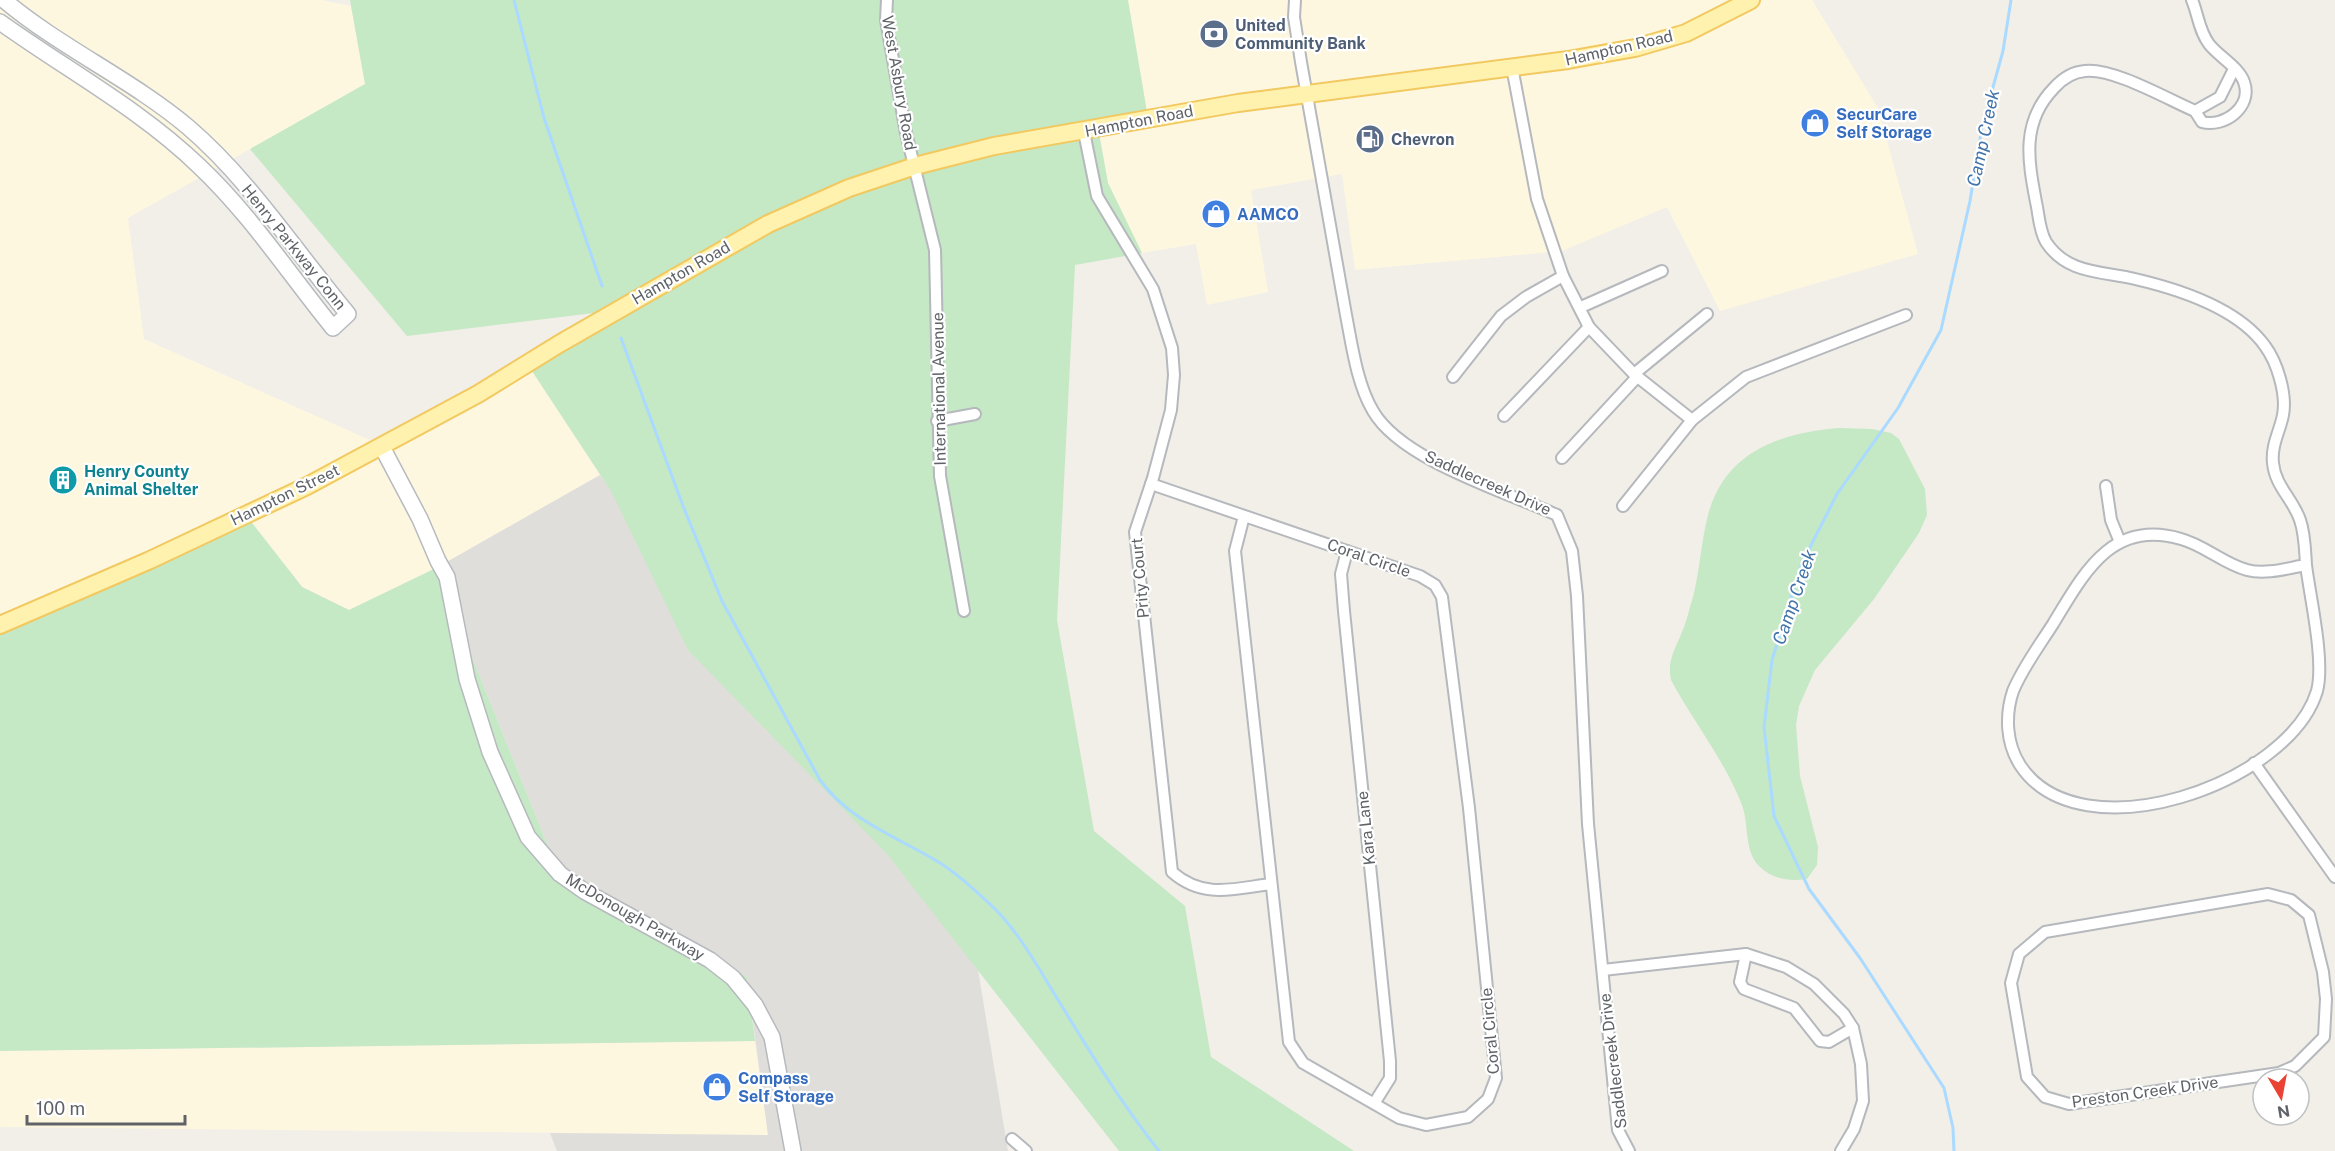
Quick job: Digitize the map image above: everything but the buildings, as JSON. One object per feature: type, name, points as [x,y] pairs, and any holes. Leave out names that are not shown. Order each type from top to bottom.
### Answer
[{"type":"main road","name":"Hampton Road","points":[[559,344],[768,224],[849,188],[915,166],[994,146],[1084,132],[1208,108],[1568,60],[1657,42],[1720,18],[1751,0]]},
{"type":"main road","name":"Hampton Street","points":[[0,625],[158,556],[307,486],[478,394],[559,344]]},
{"type":"street","name":"Henry Parkway Conn","points":[[0,22],[144,118],[201,167],[226,194],[333,328],[348,314],[243,184],[190,129],[130,84],[4,0]]},
{"type":"street","name":"West Asbury Road","points":[[887,0],[885,20],[915,166]]},
{"type":"street","name":"Saddlecreek Drive","points":[[1295,0],[1294,17],[1352,346],[1372,410],[1386,430],[1430,460],[1557,515],[1572,551],[1582,658],[1588,825],[1618,1130],[1629,1151]]},
{"type":"street","points":[[2192,0],[2203,34],[2210,45],[2244,81],[2245,91],[2237,111],[2224,121],[2209,124],[2202,122],[2195,111],[2108,73],[2086,71],[2065,78],[2043,99],[2034,115],[2030,131],[2030,172],[2040,227],[2052,249],[2071,266],[2143,281],[2234,316],[2258,336],[2272,357],[2279,379],[2284,414],[2274,446],[2273,463],[2281,488],[2300,520],[2306,564],[2319,668],[2318,688],[2310,708],[2292,731],[2254,763],[2217,785],[2194,795],[2156,803],[2118,807],[2080,803],[2058,797],[2040,787],[2017,760],[2008,720],[2009,702],[2016,684],[2090,565],[2120,542],[2149,535],[2175,537],[2191,542],[2237,566],[2254,571],[2306,564]]},
{"type":"street","points":[[1512,68],[1537,199],[1563,276],[1590,327],[1636,376],[1692,420]]},
{"type":"street","points":[[2195,111],[2220,97],[2234,69]]},
{"type":"street","name":"Prity Court","points":[[1084,132],[1097,196],[1153,289],[1172,348],[1174,375],[1171,410],[1135,532],[1172,872],[1201,890],[1230,890],[1270,884]]},
{"type":"street","name":"International Avenue","points":[[915,166],[935,250],[940,476],[964,611]]},
{"type":"street","points":[[1581,307],[1662,271]]},
{"type":"street","points":[[1453,377],[1501,316],[1526,297],[1563,276]]},
{"type":"street","points":[[1562,458],[1636,376],[1707,314]]},
{"type":"street","points":[[1623,506],[1692,420],[1746,376],[1906,315]]},
{"type":"street","points":[[1504,416],[1590,327]]},
{"type":"street","points":[[937,421],[975,414]]},
{"type":"street","name":"McDonough Parkway","points":[[382,447],[420,519],[447,578],[467,679],[486,741],[528,837],[560,874],[576,886],[710,960],[733,978],[755,1005],[772,1037],[793,1151]]},
{"type":"street","name":"Coral Circle","points":[[1151,484],[1420,576],[1435,585],[1442,597],[1469,808],[1496,1078],[1488,1099],[1468,1117],[1426,1125],[1399,1118],[1375,1102],[1303,1063],[1289,1042],[1235,551],[1244,516]]},
{"type":"street","points":[[2106,486],[2111,520],[2120,542]]},
{"type":"street","name":"Kara Lane","points":[[1347,551],[1341,574],[1342,592],[1390,1061],[1390,1077],[1375,1102]]},
{"type":"street","points":[[2254,763],[2335,877]]},
{"type":"street","name":"Preston Creek Drive","points":[[2268,894],[2291,900],[2309,915],[2329,971],[2324,1038],[2295,1066],[2278,1073],[2069,1104],[2045,1097],[2027,1077],[2012,983],[2019,954],[2045,932],[2268,894]]},
{"type":"street","name":"Saddlecreek Drive","points":[[1603,970],[1746,954],[1786,967],[1815,984],[1844,1014],[1853,1028],[1861,1064],[1863,1101],[1854,1129],[1841,1151]]},
{"type":"street","points":[[1746,954],[1740,982],[1744,989],[1794,1008],[1820,1041],[1829,1042],[1853,1028]]},
{"type":"street","points":[[1012,1139],[1026,1151]]},
{"type":"shaded area","points":[[0,0],[321,0],[351,6],[365,84],[128,218],[144,339],[379,444],[530,368],[600,475],[436,568],[349,610],[303,587],[249,519],[0,614]]},
{"type":"shaded area","points":[[1128,0],[1812,0],[1878,108],[1918,254],[1720,311],[1667,207],[1562,251],[1355,270],[1342,174],[1251,190],[1268,292],[1207,305],[1196,244],[1142,253],[1108,183],[1097,121],[1147,111]]},
{"type":"shaded area","points":[[600,475],[978,970],[1008,1151],[557,1151],[550,1133],[768,1135],[747,977],[560,876],[436,568]]},
{"type":"shaded area","points":[[755,1041],[768,1135],[0,1127],[0,1051]]},
{"type":"green space","points":[[350,0],[1128,0],[1147,112],[1097,122],[1108,183],[1142,253],[1075,265],[1057,620],[1094,831],[1185,906],[1211,1057],[1354,1151],[1119,1151],[887,854],[688,650],[611,491],[530,368],[602,312],[407,336],[250,149],[365,84]]},
{"type":"green space","points":[[1839,428],[1872,429],[1891,433],[1899,439],[1925,489],[1927,515],[1919,533],[1874,599],[1815,670],[1799,706],[1796,725],[1800,776],[1818,847],[1817,865],[1807,879],[1787,880],[1769,874],[1754,860],[1742,805],[1718,757],[1671,680],[1670,667],[1672,655],[1693,597],[1708,515],[1716,493],[1727,476],[1741,461],[1776,441],[1796,435]]},
{"type":"green space","points":[[249,519],[302,587],[349,610],[436,568],[560,876],[747,977],[755,1041],[0,1051],[0,614]]},
{"type":"waterway","points":[[514,0],[544,118],[602,286]]},
{"type":"waterway","name":"Camp Creek","points":[[1954,1151],[1953,1128],[1944,1088],[1860,958],[1809,889],[1774,816],[1764,727],[1772,660],[1802,563],[1837,494],[1898,408],[1941,330],[1970,201],[1982,127],[2003,51],[2011,0]]},
{"type":"waterway","points":[[621,338],[683,506],[722,601],[820,780],[844,806],[873,826],[951,870],[995,909],[1030,954],[1107,1078],[1159,1151]]},
{"type":"place","name":"United Community Bank","points":[[1214,34]]},
{"type":"place","name":"SecurCare Self Storage","points":[[1815,123]]},
{"type":"place","name":"Chevron","points":[[1370,139]]},
{"type":"place","name":"AAMCO","points":[[1216,214]]},
{"type":"place","name":"Henry County Animal Shelter","points":[[63,480]]},
{"type":"place","name":"Compass Self Storage","points":[[717,1087]]}]
